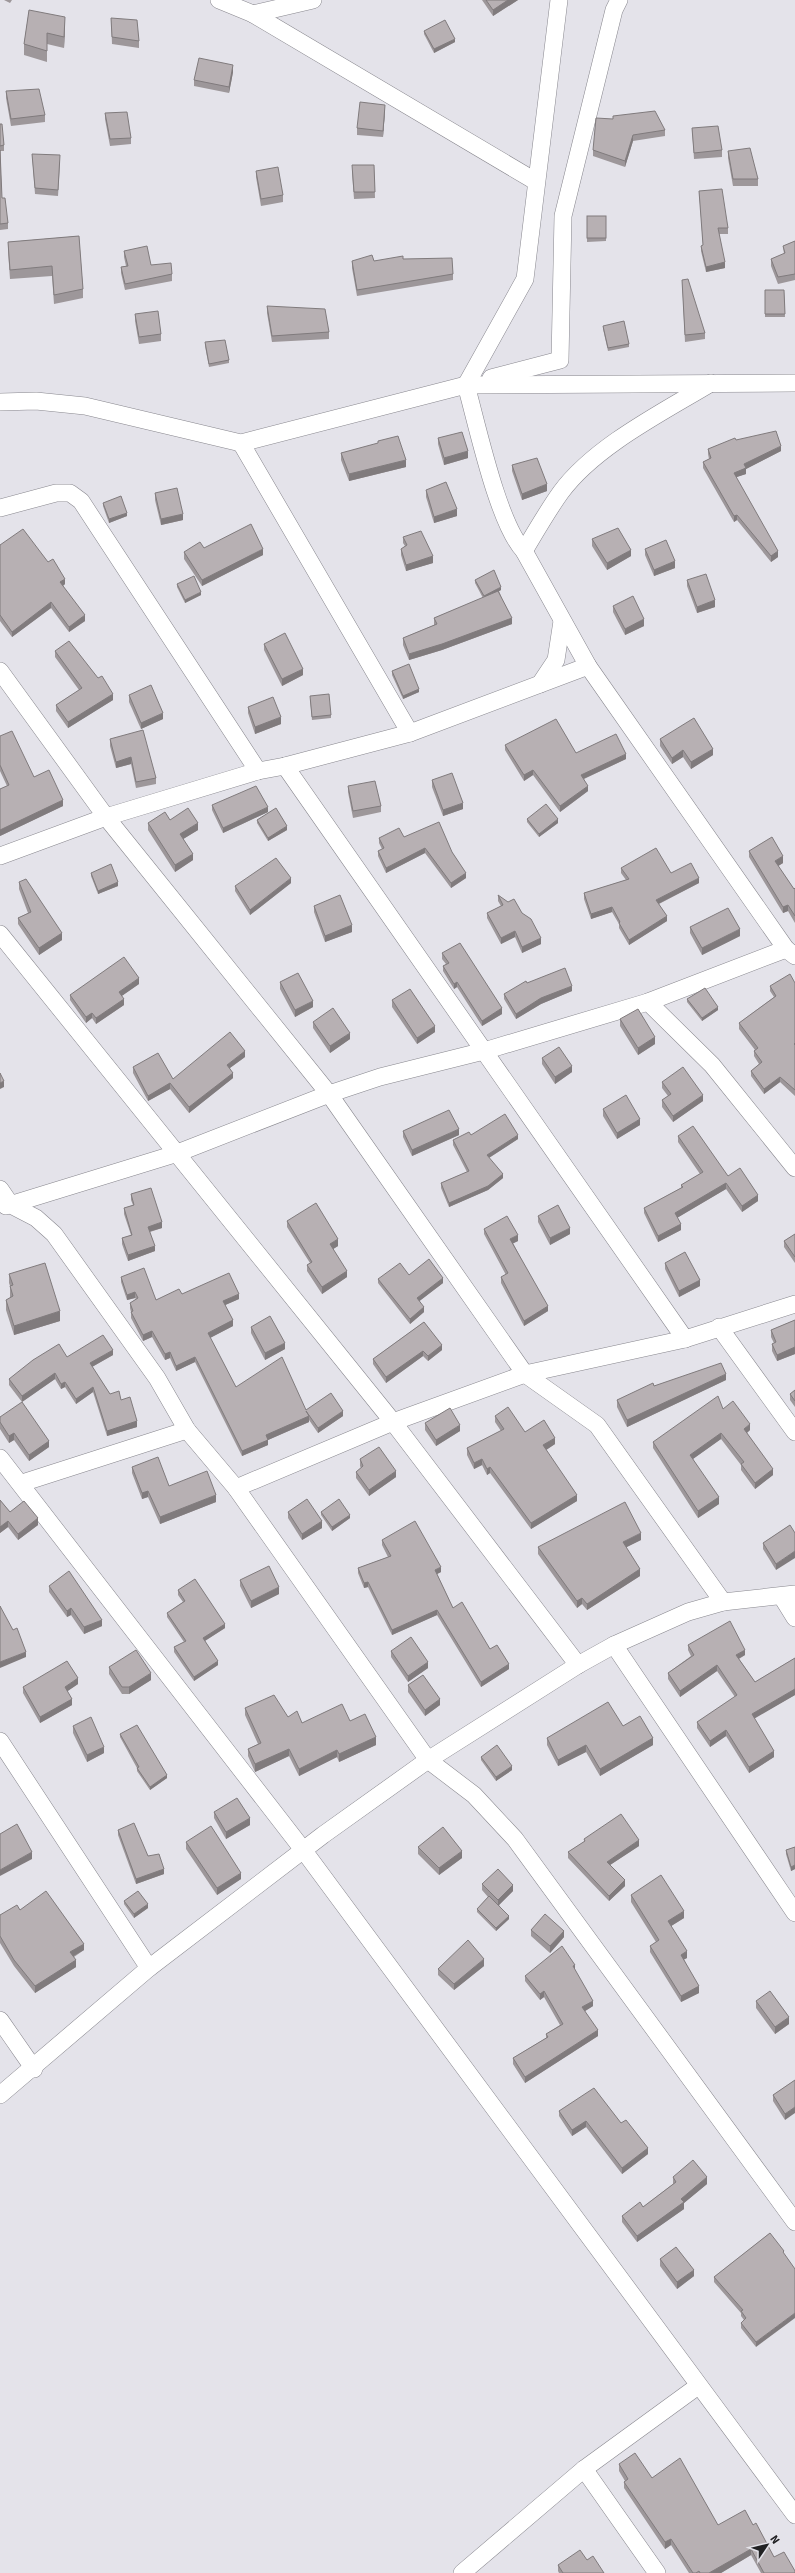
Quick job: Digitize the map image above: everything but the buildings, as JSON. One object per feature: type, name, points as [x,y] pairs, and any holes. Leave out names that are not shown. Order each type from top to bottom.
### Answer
[{"type":"street","points":[[219,0],[253,14],[535,182]]},
{"type":"street","points":[[253,14],[313,0]]},
{"type":"street","points":[[6,1207],[175,1154],[330,1094],[380,1077],[484,1051],[648,1002],[791,953],[588,666],[524,551],[516,543],[495,490],[466,385],[525,279],[535,182],[559,0]]},
{"type":"street","points":[[0,402],[36,401],[85,406],[241,443],[560,360],[563,216],[614,10],[619,0]]},
{"type":"street","points":[[524,551],[562,491],[592,462],[629,432],[711,383]]},
{"type":"street","points":[[466,385],[795,383]]},
{"type":"street","points":[[241,443],[410,733]]},
{"type":"street","points":[[0,508],[56,493],[70,493],[81,501],[258,771]]},
{"type":"street","points":[[540,684],[556,660],[562,621]]},
{"type":"street","points":[[0,856],[106,817],[258,771],[285,766],[410,733],[588,666]]},
{"type":"street","points":[[0,670],[106,817],[330,1094],[525,1374],[597,1425],[723,1602]]},
{"type":"street","points":[[285,766],[685,1339]]},
{"type":"street","points":[[0,934],[175,1154],[392,1422],[578,1665]]},
{"type":"street","points":[[648,1002],[712,1065],[795,1168]]},
{"type":"street","points":[[0,1189],[6,1207]]},
{"type":"street","points":[[6,1207],[36,1218],[54,1234],[157,1378],[187,1430],[236,1488],[428,1760],[474,1795],[515,1840],[795,2222]]},
{"type":"street","points":[[236,1488],[392,1422],[525,1374],[685,1339],[795,1304]]},
{"type":"street","points":[[719,1327],[795,1432]]},
{"type":"street","points":[[22,1483],[187,1430]]},
{"type":"street","points":[[0,1459],[22,1483],[304,1851],[698,2386],[795,2515]]},
{"type":"street","points":[[0,2095],[34,2069],[149,1968],[304,1851],[428,1760],[578,1665],[614,1645],[688,1612],[723,1602],[788,1596],[795,1618]]},
{"type":"street","points":[[614,1645],[795,1913]]},
{"type":"street","points":[[0,1741],[149,1968]]},
{"type":"street","points":[[0,2020],[34,2069]]},
{"type":"street","points":[[462,2573],[584,2469],[698,2386]]},
{"type":"street","points":[[584,2469],[657,2573]]}]
